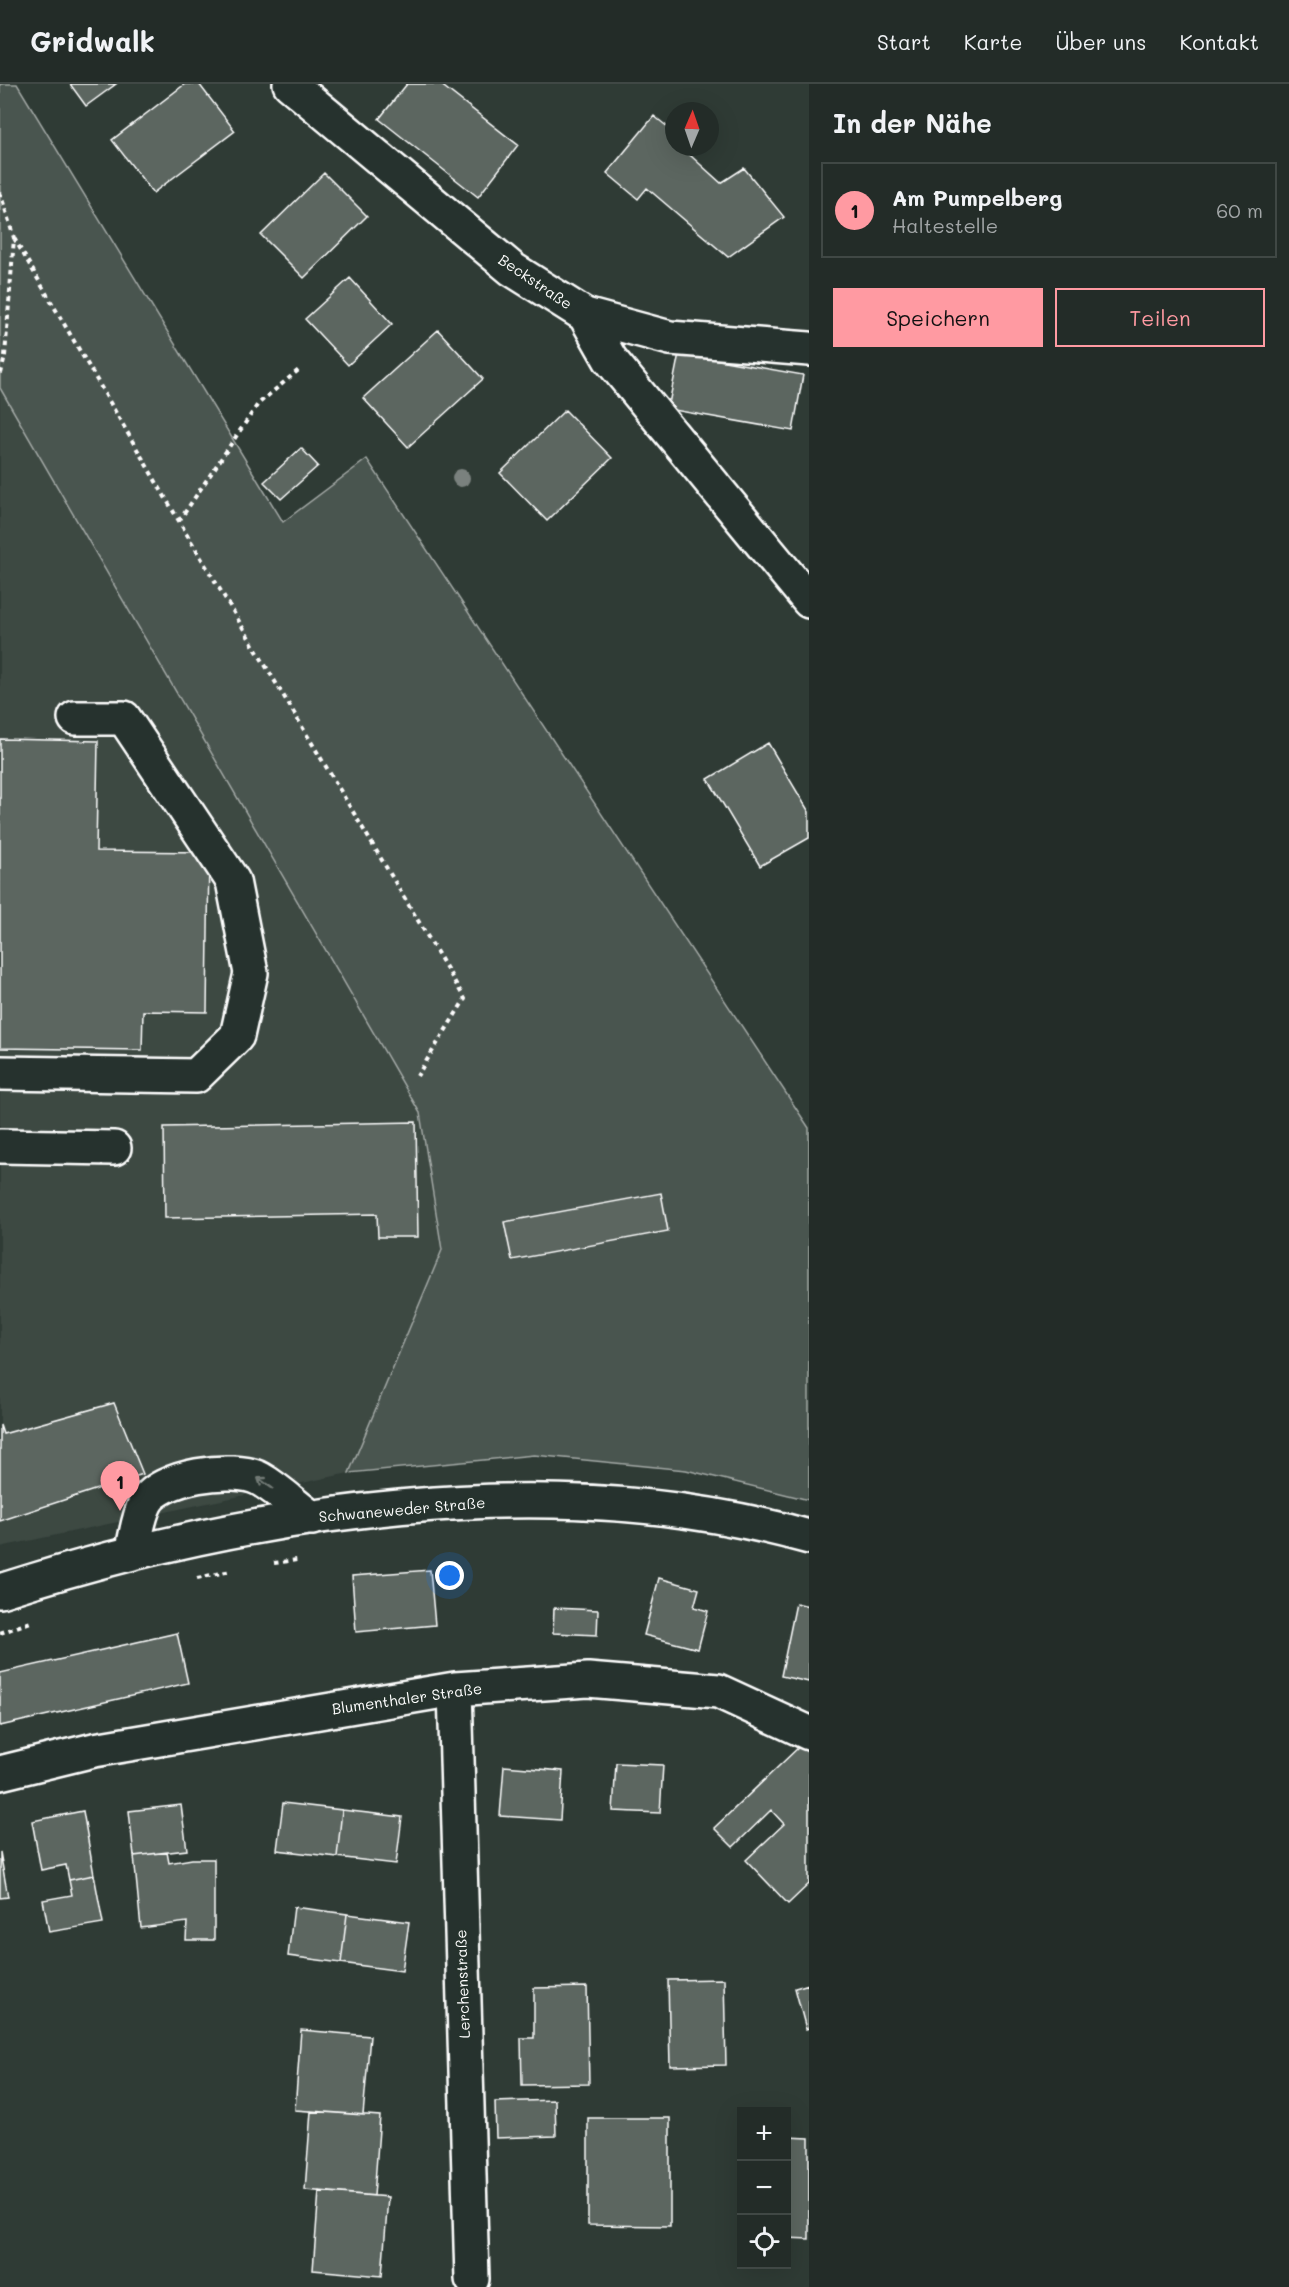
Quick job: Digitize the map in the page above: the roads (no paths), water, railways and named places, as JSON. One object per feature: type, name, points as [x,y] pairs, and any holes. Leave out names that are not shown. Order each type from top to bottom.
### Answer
[{"type":"street","name":"Beckstraße","points":[[290,84],[512,269],[585,315],[610,359],[809,601]]},
{"type":"street","points":[[585,315],[670,338],[809,349]]},
{"type":"street","points":[[0,1073],[196,1076],[237,1036],[251,973],[233,881],[124,718],[75,718]]},
{"type":"street","points":[[0,1146],[114,1148]]},
{"type":"street","points":[[132,1553],[145,1502],[162,1486],[201,1476],[232,1471],[259,1478],[312,1518]]},
{"type":"street","name":"Schwaneweder Straße","points":[[0,1591],[132,1553],[286,1521],[467,1502],[619,1503],[752,1521],[809,1537]]},
{"type":"street","name":"Blumenthaler Straße","points":[[0,1773],[94,1750],[455,1689],[588,1680],[718,1691],[809,1733]]},
{"type":"street","name":"Lerchenstraße","points":[[455,1689],[472,2279]]},
{"type":"place","name":"Am Pumpelberg","points":[[120,1511]]}]
